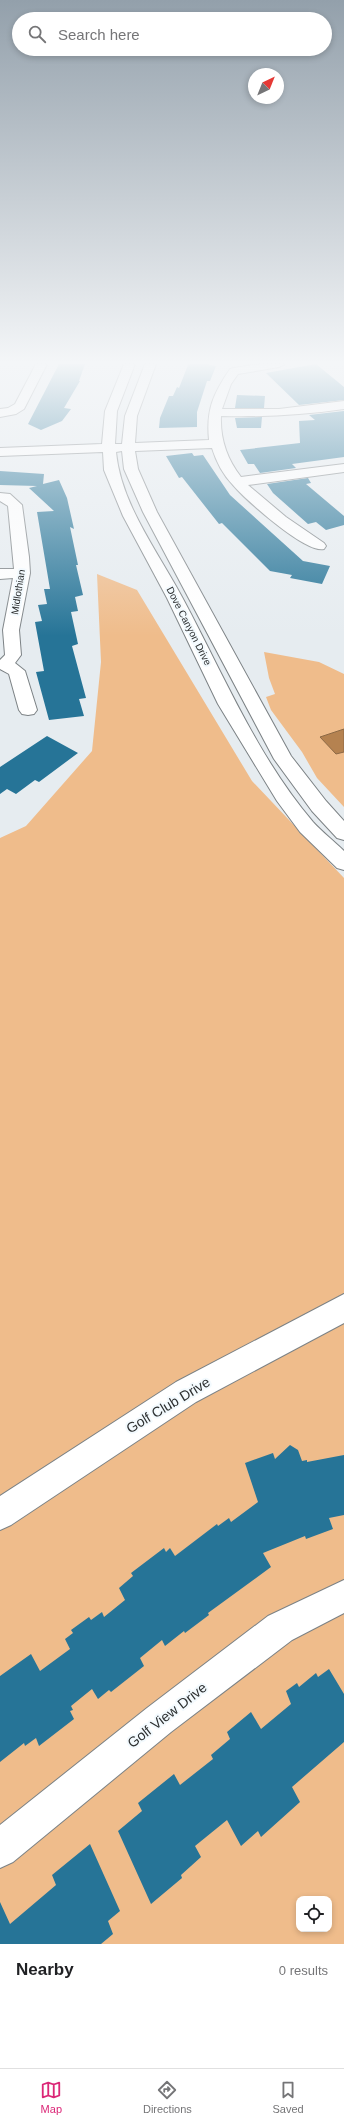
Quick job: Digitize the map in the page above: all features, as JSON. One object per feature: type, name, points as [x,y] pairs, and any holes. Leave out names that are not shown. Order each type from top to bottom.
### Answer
[{"type":"street","name":"Dove Canyon Drive","points":[[109,455],[111,470],[130,516],[175,598],[227,704],[244,734],[284,796],[307,827],[344,863]]},
{"type":"street","name":"Dove Canyon Drive","points":[[129,455],[131,469],[150,512],[283,759],[319,806],[344,833]]},
{"type":"street","points":[[220,455],[237,482],[297,534],[319,546]]},
{"type":"street","points":[[237,482],[344,468]]},
{"type":"street","name":"Midlothian","points":[[2,497],[14,506],[22,557],[22,573],[11,630],[13,655],[3,665]]},
{"type":"street","points":[[0,574],[22,573]]},
{"type":"street","points":[[3,665],[17,671],[28,710]]},
{"type":"street","name":"Golf Club Drive","points":[[0,1514],[186,1392],[344,1308]]},
{"type":"street","name":"Golf View Drive","points":[[0,1849],[160,1720],[280,1628],[344,1596]]},
{"type":"shaded area","points":[[97,574],[137,590],[252,781],[344,878],[344,1944],[0,1944],[0,838],[26,826],[92,751],[101,662]]},
{"type":"shaded area","points":[[264,652],[319,662],[344,674],[344,807],[317,778],[302,752],[271,710],[266,697],[275,694],[269,678]]},
{"type":"shaded area","points":[[344,729],[344,752],[336,754],[320,737]]},
{"type":"building","points":[[203,455],[230,495],[303,561],[330,566],[322,584],[290,578],[292,575],[270,571],[222,523],[219,524],[182,477],[179,478],[166,456]]},
{"type":"building","points":[[243,455],[344,455],[344,457],[292,464],[296,468],[260,473],[254,464],[248,464]]},
{"type":"building","points":[[0,471],[44,474],[43,484],[59,480],[67,498],[74,529],[70,527],[78,565],[76,565],[83,595],[75,597],[78,611],[71,612],[78,644],[72,646],[86,698],[79,699],[84,716],[49,720],[36,672],[44,671],[35,622],[42,621],[38,605],[47,604],[44,589],[50,589],[37,512],[54,511],[29,488],[37,486],[0,485]]},
{"type":"building","points":[[308,478],[311,483],[306,484],[344,516],[344,525],[326,530],[316,522],[308,524],[273,493],[267,484]]},
{"type":"building","points":[[47,736],[78,753],[39,782],[35,780],[16,794],[7,789],[0,794],[0,767]]},
{"type":"building","points":[[290,1445],[298,1450],[302,1461],[307,1460],[307,1462],[344,1455],[344,1515],[329,1518],[333,1529],[306,1539],[305,1536],[263,1553],[271,1567],[208,1613],[209,1615],[185,1633],[184,1631],[165,1646],[162,1640],[140,1658],[144,1666],[111,1692],[109,1690],[98,1699],[92,1689],[71,1706],[73,1710],[70,1711],[74,1719],[39,1746],[36,1738],[25,1746],[24,1743],[0,1762],[0,1676],[31,1654],[40,1671],[70,1649],[65,1639],[73,1633],[71,1630],[89,1617],[91,1620],[102,1612],[104,1617],[125,1600],[119,1588],[133,1576],[131,1573],[164,1548],[166,1552],[170,1548],[175,1556],[217,1524],[218,1526],[229,1518],[231,1522],[258,1502],[245,1463],[273,1453],[275,1459]]},
{"type":"building","points":[[329,1669],[344,1694],[344,1742],[292,1787],[300,1802],[261,1837],[258,1831],[241,1846],[227,1820],[195,1846],[201,1857],[181,1875],[182,1878],[151,1904],[118,1831],[142,1811],[138,1803],[174,1774],[180,1785],[213,1759],[211,1755],[230,1739],[227,1732],[251,1712],[261,1729],[291,1704],[286,1691],[297,1683],[299,1687],[316,1673],[318,1677]]},
{"type":"building","points":[[90,1844],[120,1911],[108,1921],[113,1934],[101,1944],[0,1944],[0,1902],[10,1924],[56,1885],[52,1875]]}]
